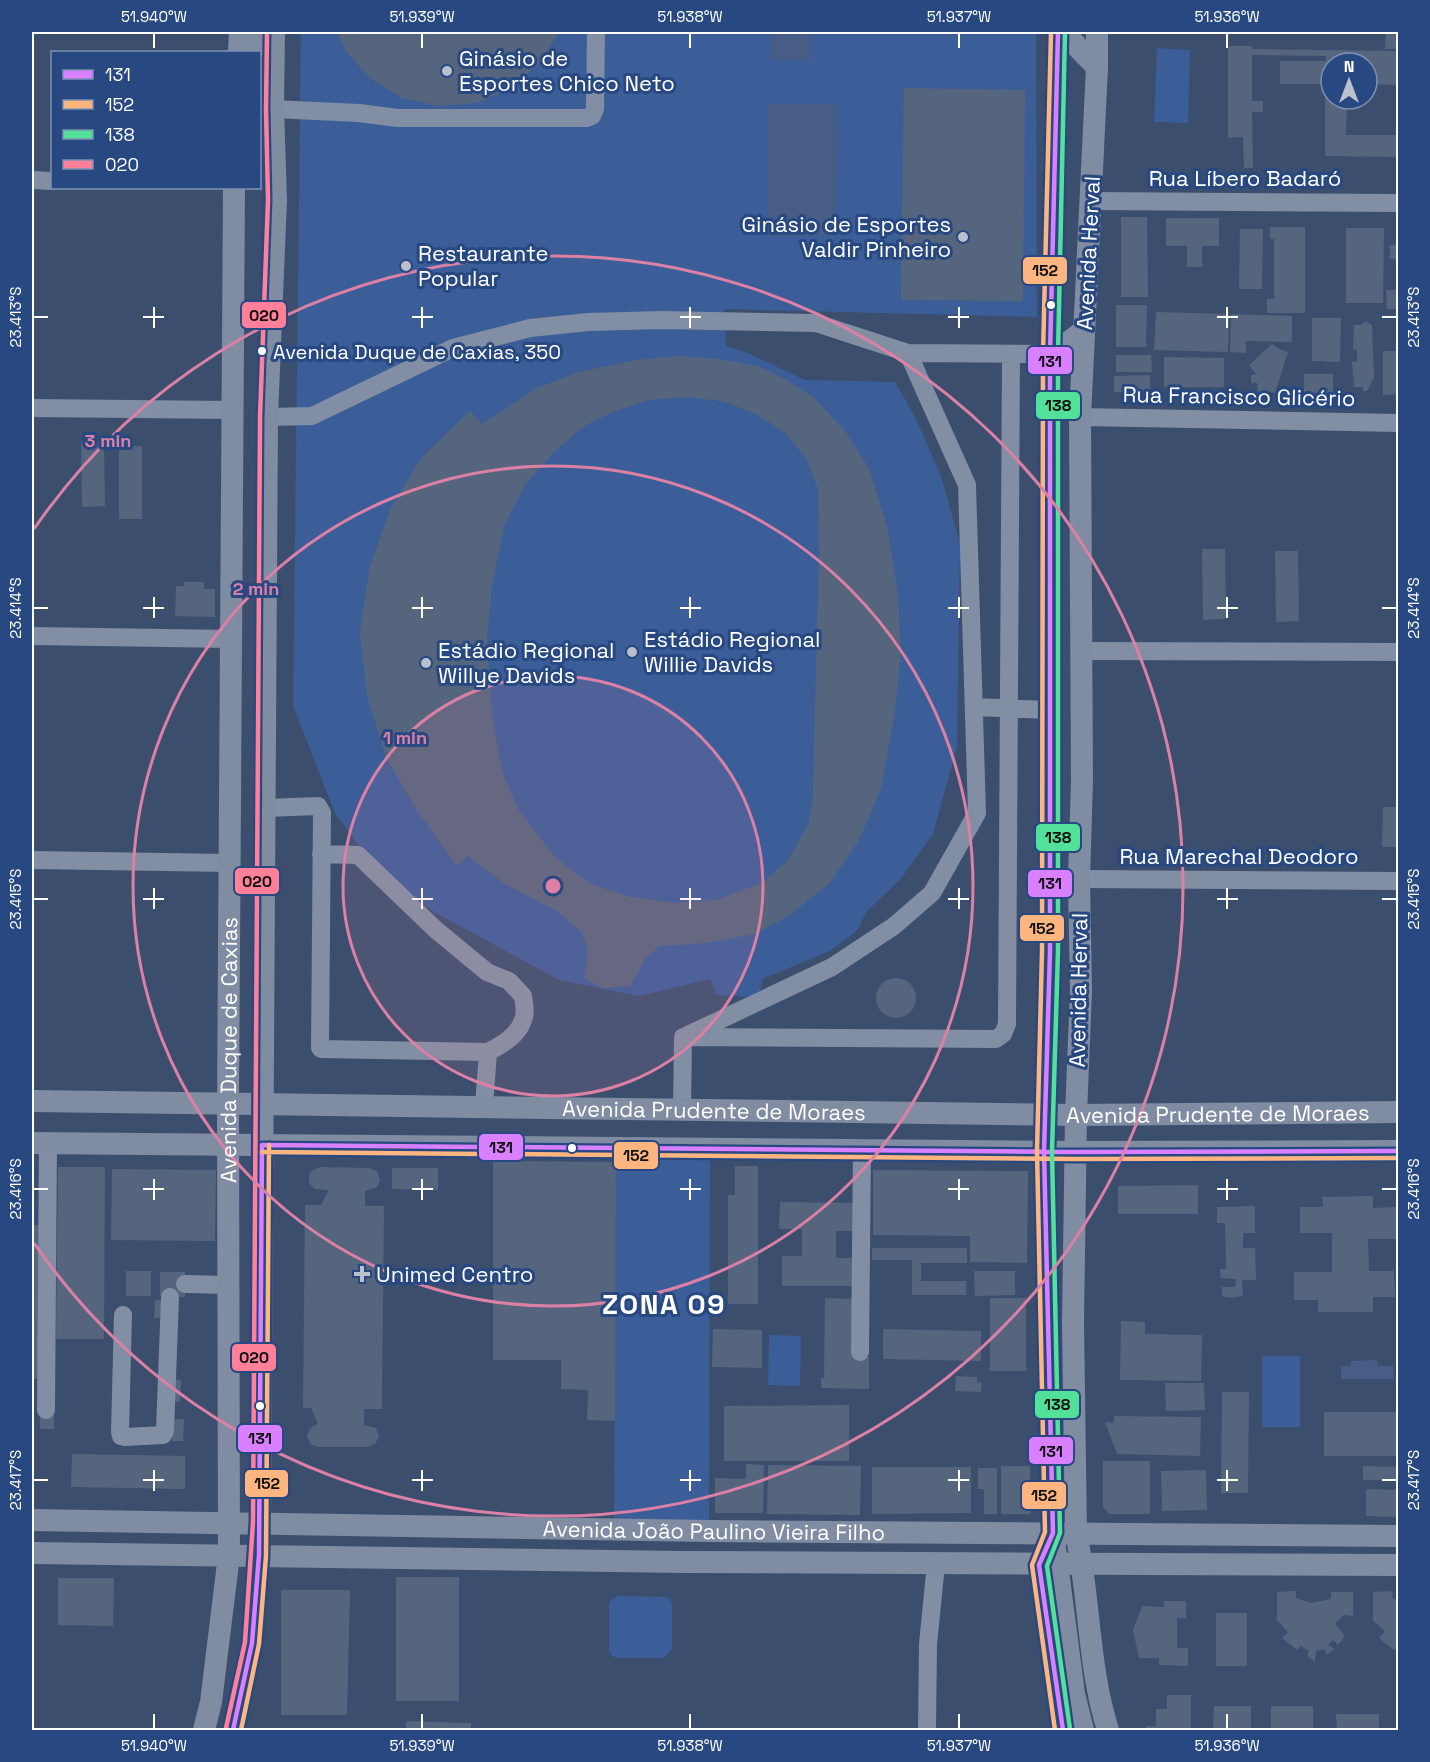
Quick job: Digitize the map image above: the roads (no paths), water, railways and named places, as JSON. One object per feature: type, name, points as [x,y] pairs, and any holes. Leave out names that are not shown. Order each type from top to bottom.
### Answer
[{"type":"main road","points":[[239,51],[240,32]]},
{"type":"main road","points":[[251,51],[268,32]]},
{"type":"main road","name":"Avenida Duque de Caxias","points":[[233,1731],[252,1643],[260,1522],[267,417],[276,200],[273,109],[274,32]]},
{"type":"main road","name":"Avenida Herval","points":[[1058,32],[1050,354],[1050,951],[1044,1151],[1053,1533],[1048,1565],[1083,1731]]},
{"type":"main road","points":[[1063,32],[1097,67]]},
{"type":"main road","name":"Avenida Herval","points":[[1097,32],[1080,417],[1082,781],[1079,879],[1081,991],[1076,1115],[1073,1323],[1076,1533],[1083,1565],[1099,1696],[1105,1722]]},
{"type":"main road","points":[[261,178],[276,200]]},
{"type":"main road","name":"Avenida Duque de Caxias","points":[[204,1731],[211,1702],[229,1555],[228,1103],[234,189]]},
{"type":"main road","points":[[1050,578],[1081,606]]},
{"type":"main road","points":[[1050,825],[1082,781]]},
{"type":"main road","points":[[1050,951],[1081,991]]},
{"type":"main road","name":"Avenida Prudente de Moraes","points":[[32,1101],[1076,1115],[1398,1112]]},
{"type":"main road","name":"Avenida Prudente de Moraes","points":[[40,1143],[1076,1152],[1398,1151]]},
{"type":"main road","points":[[1048,1348],[1073,1323]]},
{"type":"main road","name":"Avenida João Paulino Vieira Filho","points":[[32,1520],[229,1521],[709,1530],[1398,1536]]},
{"type":"main road","name":"Avenida João Paulino Vieira Filho","points":[[32,1553],[682,1563],[1398,1565]]},
{"type":"main road","points":[[211,1702],[252,1643]]},
{"type":"main road","points":[[1074,1694],[1105,1722]]},
{"type":"street","points":[[273,109],[359,113],[399,118],[587,118],[592,116],[595,109],[597,32]]},
{"type":"street","points":[[32,180],[51,181]]},
{"type":"street","name":"Rua Líbero Badaró","points":[[1090,201],[1398,203]]},
{"type":"street","points":[[267,417],[312,416],[453,348],[530,328],[588,322],[661,320],[816,322],[908,352],[1050,354],[1084,327]]},
{"type":"street","points":[[683,1037],[832,967],[894,926],[932,893],[977,813],[967,484],[908,352]]},
{"type":"street","points":[[683,1037],[996,1039],[1003,1034],[1006,1024],[1011,354]]},
{"type":"street","points":[[32,408],[232,410]]},
{"type":"street","name":"Rua Francisco Glicério","points":[[1080,417],[1398,423]]},
{"type":"street","points":[[32,636],[231,639]]},
{"type":"street","points":[[1081,651],[1398,652]]},
{"type":"street","points":[[974,707],[1050,710]]},
{"type":"street","points":[[265,808],[318,806],[322,813],[321,854],[321,1049],[488,1052],[516,1033],[524,1019],[523,996],[509,981],[487,972],[435,929],[362,858],[353,854],[321,854]]},
{"type":"street","points":[[32,860],[229,862]]},
{"type":"street","name":"Rua Marechal Deodoro","points":[[1079,879],[1398,881]]},
{"type":"street","points":[[682,1108],[683,1037]]},
{"type":"street","points":[[484,1106],[488,1052]]},
{"type":"street","points":[[40,1143],[46,1410]]},
{"type":"street","points":[[860,1352],[862,1149]]},
{"type":"street","points":[[185,1284],[229,1285]]},
{"type":"street","points":[[123,1315],[121,1436],[158,1437],[165,1431],[170,1297]]},
{"type":"street","points":[[927,1731],[928,1644],[936,1564]]},
{"type":"street","points":[[1048,1565],[1063,1731]]},
{"type":"place","name":"Ginásio de Esportes Chico Neto","points":[[447,71]]},
{"type":"place","name":"Ginásio de Esportes Valdir Pinheiro","points":[[963,237]]},
{"type":"place","name":"Restaurante Popular","points":[[406,266]]},
{"type":"place","name":"Avenida Duque de Caxias, 350","points":[[262,351]]},
{"type":"place","name":"Estádio Regional Willie Davids","points":[[632,652]]},
{"type":"place","name":"Estádio Regional Willye Davids","points":[[426,663]]},
{"type":"place","name":"Unimed Centro","points":[[362,1274]]},
{"type":"district","name":"ZONA 09","points":[[664,1304]]}]
